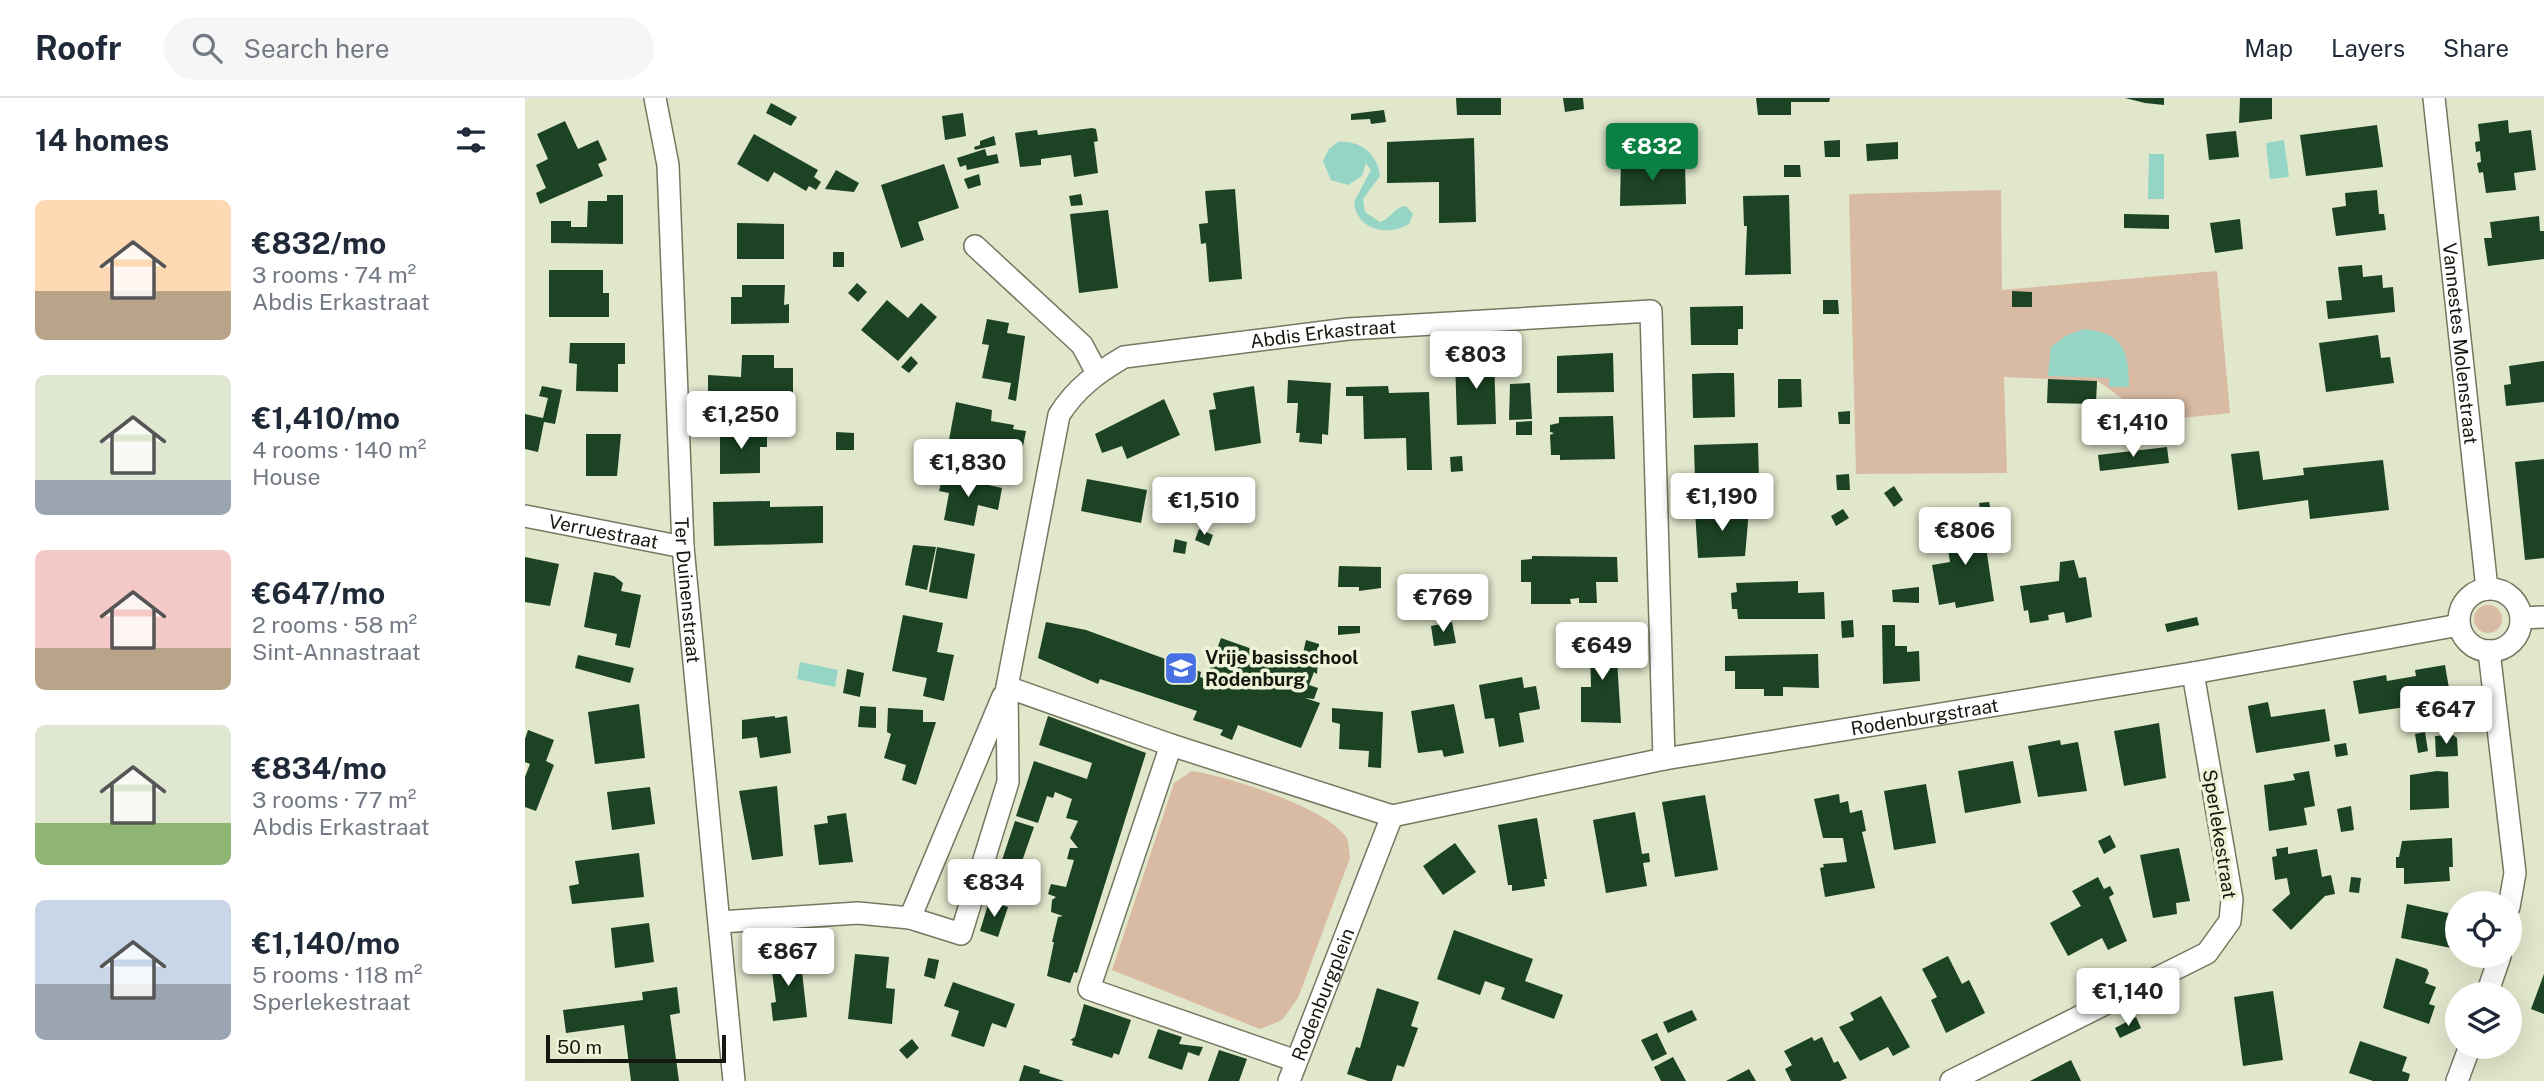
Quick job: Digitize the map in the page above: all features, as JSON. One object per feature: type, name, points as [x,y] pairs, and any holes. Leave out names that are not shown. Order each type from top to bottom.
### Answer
[{"type":"street","name":"Ter Duinenstraat","points":[[655,98],[668,165],[683,547],[734,1081]]},
{"type":"street","name":"Vannestes Molenstraat","points":[[2434,98],[2487,589]]},
{"type":"street","points":[[975,246],[1082,345],[1097,373]]},
{"type":"street","name":"Abdis Erkastraat","points":[[720,922],[858,914],[910,918],[961,934],[1008,782],[1007,688],[1059,415],[1073,394],[1097,373],[1124,357],[1347,329],[1651,311],[1664,759]]},
{"type":"street","name":"Verruestraat","points":[[525,516],[683,547]]},
{"type":"street","points":[[2487,589],[2501,592],[2513,601],[2521,618],[2512,642],[2504,648],[2489,651],[2471,645],[2459,625],[2461,608],[2470,596],[2487,589]]},
{"type":"street","points":[[2521,618],[2544,617]]},
{"type":"street","name":"Rodenburgstraat","points":[[1392,816],[1664,759],[2193,673],[2459,625]]},
{"type":"street","points":[[2489,651],[2515,873],[2512,891]]},
{"type":"street","name":"Sperlekestraat","points":[[1951,1081],[2207,953],[2230,921],[2232,899],[2193,673]]},
{"type":"street","points":[[1007,688],[1171,745],[1392,816]]},
{"type":"street","name":"Abdis Erkastraat","points":[[910,918],[1007,688]]},
{"type":"street","name":"Rodenburgplein","points":[[1171,745],[1089,989],[1292,1071],[1392,816]]},
{"type":"street","points":[[2457,1081],[2465,1059]]},
{"type":"shaded area","points":[[2001,190],[2002,290],[2217,271],[2230,413],[2153,421],[2098,381],[2004,377],[2007,473],[1856,474],[1849,194]]},
{"type":"shaded area","points":[[2488,605],[2498,609],[2502,619],[2498,629],[2488,633],[2478,629],[2474,619],[2478,609]]},
{"type":"shaded area","points":[[1192,771],[1251,786],[1298,805],[1335,826],[1348,842],[1350,858],[1298,998],[1282,1020],[1260,1029],[1112,970],[1174,783]]},
{"type":"water","points":[[2284,140],[2289,177],[2270,179],[2266,143]]},
{"type":"water","points":[[1338,142],[1354,143],[1367,150],[1379,168],[1380,176],[1363,199],[1365,212],[1380,222],[1406,206],[1413,214],[1409,224],[1383,230],[1367,225],[1361,219],[1354,202],[1371,170],[1366,163],[1362,176],[1348,185],[1331,180],[1323,161],[1329,149]]},
{"type":"water","points":[[2149,154],[2164,154],[2164,199],[2148,199]]},
{"type":"water","points":[[2084,329],[2107,335],[2121,346],[2127,363],[2129,387],[2109,387],[2109,378],[2048,376],[2051,347],[2067,335]]},
{"type":"water","points":[[800,662],[838,670],[835,687],[797,679]]},
{"type":"building","points":[[1456,98],[1501,98],[1501,115],[1457,115]]},
{"type":"building","points":[[1563,98],[1583,98],[1584,109],[1565,112]]},
{"type":"building","points":[[1756,98],[1830,98],[1829,102],[1791,102],[1791,115],[1758,115]]},
{"type":"building","points":[[2125,98],[2164,98],[2164,105],[2145,103]]},
{"type":"building","points":[[2240,98],[2272,98],[2272,119],[2239,123]]},
{"type":"building","points":[[771,103],[797,117],[791,126],[766,113]]},
{"type":"building","points":[[1384,110],[1386,122],[1371,124],[1370,119],[1351,120],[1351,114]]},
{"type":"building","points":[[963,113],[966,136],[945,140],[942,116]]},
{"type":"building","points":[[2508,120],[2509,133],[2531,130],[2536,170],[2514,173],[2516,190],[2486,193],[2483,172],[2479,173],[2477,163],[2481,162],[2480,151],[2476,152],[2475,142],[2480,141],[2478,124]]},
{"type":"building","points":[[565,121],[578,149],[598,140],[607,160],[598,164],[603,176],[540,204],[536,193],[546,188],[536,165],[548,159],[537,134]]},
{"type":"building","points":[[2377,125],[2383,167],[2306,176],[2300,135]]},
{"type":"building","points":[[1096,129],[1098,141],[1094,142],[1098,173],[1074,177],[1071,155],[1041,159],[1041,165],[1020,167],[1015,133],[1037,130],[1038,135]]},
{"type":"building","points":[[2236,131],[2239,157],[2209,160],[2206,134]]},
{"type":"building","points":[[754,134],[818,170],[814,177],[821,182],[816,190],[809,186],[806,191],[774,172],[768,182],[737,164]]},
{"type":"building","points":[[994,136],[996,145],[975,150],[974,147],[980,145],[980,141]]},
{"type":"building","points":[[1474,138],[1476,222],[1439,223],[1439,182],[1387,183],[1387,142]]},
{"type":"building","points":[[1840,140],[1840,157],[1825,157],[1824,141]]},
{"type":"building","points":[[1898,142],[1898,159],[1867,161],[1866,144]]},
{"type":"building","points":[[985,149],[987,156],[997,154],[999,163],[967,170],[966,165],[960,167],[957,158]]},
{"type":"building","points":[[1637,154],[1638,164],[1685,163],[1686,204],[1620,206],[1621,155]]},
{"type":"building","points":[[944,164],[959,208],[918,222],[924,240],[901,248],[881,185]]},
{"type":"building","points":[[1784,165],[1800,165],[1801,177],[1784,177]]},
{"type":"building","points":[[836,170],[859,183],[854,192],[825,189]]},
{"type":"building","points":[[979,174],[981,185],[968,189],[964,179]]},
{"type":"building","points":[[1235,189],[1242,279],[1209,282],[1206,243],[1201,244],[1199,224],[1208,223],[1205,191]]},
{"type":"building","points":[[2377,190],[2379,214],[2384,214],[2386,230],[2336,236],[2332,208],[2346,206],[2345,193]]},
{"type":"building","points":[[1081,194],[1083,205],[1071,206],[1069,196]]},
{"type":"building","points":[[607,195],[623,195],[623,244],[551,243],[551,221],[571,221],[571,227],[587,227],[588,201],[607,201]]},
{"type":"building","points":[[1789,195],[1791,274],[1745,275],[1747,226],[1744,226],[1743,196]]},
{"type":"building","points":[[1108,210],[1118,288],[1079,293],[1070,214]]},
{"type":"building","points":[[2124,214],[2169,215],[2169,229],[2124,228]]},
{"type":"building","points":[[2539,216],[2540,231],[2544,231],[2544,259],[2488,266],[2484,238],[2492,238],[2490,222]]},
{"type":"building","points":[[2240,219],[2243,249],[2215,253],[2210,223]]},
{"type":"building","points":[[737,223],[784,224],[784,259],[737,259]]},
{"type":"building","points":[[833,252],[844,252],[844,267],[833,267]]},
{"type":"building","points":[[2362,265],[2363,277],[2382,275],[2383,288],[2393,287],[2395,312],[2328,319],[2326,301],[2342,300],[2338,267]]},
{"type":"building","points":[[549,270],[603,270],[603,293],[609,293],[609,317],[549,317]]},
{"type":"building","points":[[857,283],[867,292],[858,302],[848,293]]},
{"type":"building","points":[[742,285],[785,285],[784,305],[789,304],[789,323],[731,324],[731,297],[742,297]]},
{"type":"building","points":[[2012,291],[2032,292],[2032,307],[2012,307]]},
{"type":"building","points":[[887,300],[908,318],[921,303],[937,317],[898,361],[861,330]]},
{"type":"building","points":[[1823,300],[1838,300],[1839,314],[1823,314]]},
{"type":"building","points":[[1743,306],[1743,329],[1738,329],[1738,345],[1691,345],[1690,307]]},
{"type":"building","points":[[987,319],[1009,323],[1007,333],[1025,336],[1016,401],[1008,399],[1011,383],[982,378],[989,345],[982,344]]},
{"type":"building","points":[[2378,335],[2381,358],[2390,357],[2394,383],[2326,392],[2319,343]]},
{"type":"building","points":[[570,343],[625,343],[625,364],[618,364],[618,392],[576,391],[577,364],[569,363]]},
{"type":"building","points":[[1613,353],[1614,392],[1557,393],[1557,356]]},
{"type":"building","points":[[742,355],[774,355],[774,368],[793,368],[793,402],[773,402],[773,406],[708,403],[708,375],[741,377]]},
{"type":"building","points":[[911,356],[918,363],[909,373],[901,367]]},
{"type":"building","points":[[1494,356],[1496,424],[1457,425],[1455,358]]},
{"type":"building","points":[[2544,361],[2544,402],[2506,406],[2504,385],[2511,384],[2509,366]]},
{"type":"building","points":[[1734,373],[1735,417],[1693,418],[1692,374]]},
{"type":"building","points":[[1778,379],[1801,379],[1802,407],[1778,408]]},
{"type":"building","points":[[2048,379],[2097,381],[2096,404],[2047,403]]},
{"type":"building","points":[[1288,380],[1331,383],[1328,435],[1322,434],[1322,444],[1299,442],[1300,433],[1296,433],[1298,403],[1287,403]]},
{"type":"building","points":[[1530,383],[1532,419],[1509,420],[1510,384]]},
{"type":"building","points":[[542,386],[562,390],[555,424],[544,422],[538,452],[525,449],[525,414],[543,418],[548,398],[539,396]]},
{"type":"building","points":[[1254,386],[1261,443],[1215,451],[1209,410],[1216,409],[1213,393]]},
{"type":"building","points":[[1388,386],[1389,393],[1429,392],[1432,470],[1407,470],[1406,438],[1364,439],[1363,396],[1346,396],[1346,387]]},
{"type":"building","points":[[1164,399],[1180,435],[1127,459],[1122,446],[1102,453],[1095,434]]},
{"type":"building","points":[[956,402],[992,410],[991,421],[1014,425],[1013,429],[1026,431],[1019,467],[1001,463],[1003,450],[949,440]]},
{"type":"building","points":[[1850,411],[1850,424],[1839,424],[1838,412]]},
{"type":"building","points":[[1613,416],[1615,459],[1560,460],[1560,455],[1551,455],[1550,435],[1554,433],[1550,432],[1550,425],[1559,423],[1559,417]]},
{"type":"building","points":[[1532,421],[1532,435],[1516,435],[1516,422]]},
{"type":"building","points":[[720,430],[767,431],[767,447],[760,447],[760,473],[720,474]]},
{"type":"building","points":[[836,432],[854,433],[854,450],[836,450]]},
{"type":"building","points":[[586,434],[621,434],[617,476],[586,476]]},
{"type":"building","points":[[1758,443],[1759,480],[1695,481],[1694,445]]},
{"type":"building","points":[[2167,447],[2169,463],[2100,471],[2098,455]]},
{"type":"building","points":[[2259,451],[2263,480],[2304,475],[2303,468],[2383,460],[2389,510],[2310,519],[2308,500],[2238,510],[2231,454]]},
{"type":"building","points":[[1462,456],[1463,471],[1451,472],[1450,457]]},
{"type":"building","points":[[2544,459],[2544,558],[2525,560],[2515,462]]},
{"type":"building","points":[[1849,474],[1850,490],[1837,490],[1836,475]]},
{"type":"building","points":[[943,475],[1002,488],[998,510],[978,505],[974,526],[944,520],[949,493],[939,491]]},
{"type":"building","points":[[1087,479],[1147,490],[1141,523],[1081,511]]},
{"type":"building","points":[[1894,486],[1903,500],[1894,507],[1884,493]]},
{"type":"building","points":[[770,501],[770,507],[823,506],[823,543],[714,546],[713,502]]},
{"type":"building","points":[[1989,502],[1992,516],[1981,517],[1979,503]]},
{"type":"building","points":[[1843,509],[1849,518],[1836,526],[1831,516]]},
{"type":"building","points":[[1749,510],[1745,556],[1698,558],[1695,511]]},
{"type":"building","points":[[1982,520],[1994,601],[1956,608],[1955,602],[1939,605],[1932,565],[1950,562],[1944,525]]},
{"type":"building","points":[[1199,529],[1213,535],[1209,546],[1195,540]]},
{"type":"building","points":[[1175,539],[1187,542],[1185,554],[1173,552]]},
{"type":"building","points":[[913,545],[936,547],[927,590],[905,585]]},
{"type":"building","points":[[937,547],[975,554],[967,599],[929,592]]},
{"type":"building","points":[[1532,556],[1617,557],[1618,582],[1596,582],[1597,603],[1579,603],[1579,598],[1570,599],[1571,604],[1531,604],[1531,582],[1521,582],[1521,560],[1532,559]]},
{"type":"building","points":[[525,557],[559,564],[550,606],[525,602]]},
{"type":"building","points":[[2074,560],[2079,578],[2086,577],[2092,617],[2066,623],[2064,612],[2048,615],[2049,620],[2030,623],[2028,610],[2024,611],[2020,586],[2059,581],[2060,562]]},
{"type":"building","points":[[1339,566],[1381,567],[1381,588],[1359,591],[1359,587],[1338,587]]},
{"type":"building","points":[[594,572],[614,576],[623,583],[621,591],[641,595],[630,648],[615,645],[617,634],[584,627]]},
{"type":"building","points":[[1798,581],[1798,593],[1824,592],[1825,619],[1738,619],[1737,609],[1732,609],[1731,593],[1737,592],[1736,583]]},
{"type":"building","points":[[1919,587],[1919,603],[1893,602],[1892,590]]},
{"type":"building","points":[[903,615],[943,623],[937,652],[954,655],[944,701],[923,696],[927,678],[892,671]]},
{"type":"building","points":[[2197,617],[2199,625],[2167,632],[2165,624]]},
{"type":"building","points":[[1853,620],[1854,637],[1842,638],[1841,621]]},
{"type":"building","points":[[1046,622],[1086,630],[1201,672],[1200,677],[1206,679],[1221,638],[1300,666],[1306,640],[1319,644],[1317,674],[1314,672],[1309,685],[1318,688],[1314,699],[1305,698],[1320,703],[1301,748],[1238,725],[1232,740],[1220,735],[1223,730],[1193,720],[1197,711],[1100,679],[1098,684],[1038,658]]},
{"type":"building","points":[[1452,622],[1456,643],[1434,646],[1431,626]]},
{"type":"building","points":[[1882,625],[1895,625],[1895,646],[1907,646],[1907,652],[1919,651],[1920,681],[1883,684]]},
{"type":"building","points":[[1338,626],[1360,626],[1360,633],[1338,635]]},
{"type":"building","points":[[1615,629],[1621,723],[1581,722],[1581,687],[1591,687],[1590,650],[1594,650],[1594,630]]},
{"type":"building","points":[[1818,654],[1819,688],[1783,687],[1783,696],[1764,696],[1764,689],[1735,689],[1735,671],[1725,671],[1725,656]]},
{"type":"building","points":[[578,655],[634,668],[630,683],[575,668]]},
{"type":"building","points":[[2445,665],[2451,700],[2359,714],[2353,681],[2386,675],[2387,681],[2416,676],[2415,670]]},
{"type":"building","points":[[847,669],[864,673],[860,697],[843,693]]},
{"type":"building","points":[[1522,677],[1524,688],[1536,686],[1540,709],[1519,713],[1524,742],[1499,747],[1494,718],[1485,719],[1479,685]]},
{"type":"building","points":[[2268,702],[2271,717],[2325,709],[2330,741],[2256,753],[2248,706]]},
{"type":"building","points":[[639,704],[645,758],[595,764],[588,712]]},
{"type":"building","points":[[1454,704],[1464,753],[1444,757],[1442,750],[1418,753],[1411,711]]},
{"type":"building","points":[[860,706],[876,707],[876,728],[858,727]]},
{"type":"building","points":[[888,708],[923,710],[923,722],[936,722],[916,785],[902,780],[906,765],[884,758],[891,734],[887,732]]},
{"type":"building","points":[[1332,708],[1383,712],[1381,768],[1368,767],[1369,751],[1339,749],[1340,724],[1332,722]]},
{"type":"building","points":[[787,716],[791,753],[760,758],[757,737],[742,739],[742,720]]},
{"type":"building","points":[[1048,716],[1146,753],[1077,973],[1074,972],[1070,983],[1047,976],[1058,917],[1063,916],[1051,912],[1052,900],[1056,897],[1048,894],[1051,884],[1066,887],[1074,860],[1067,859],[1070,848],[1078,848],[1070,838],[1078,821],[1066,818],[1072,799],[1055,792],[1053,798],[1047,796],[1038,823],[1016,816],[1034,761],[1087,779],[1092,763],[1039,745]]},
{"type":"building","points":[[2159,723],[2166,778],[2124,786],[2114,731]]},
{"type":"building","points":[[528,730],[554,740],[546,761],[554,765],[536,811],[525,807],[525,777],[530,764],[525,762],[525,739]]},
{"type":"building","points":[[2425,732],[2428,751],[2418,753],[2415,734]]},
{"type":"building","points":[[2453,735],[2457,738],[2458,756],[2436,757],[2435,736]]},
{"type":"building","points":[[2060,740],[2061,745],[2078,742],[2087,791],[2038,797],[2028,746]]},
{"type":"building","points":[[2346,743],[2348,755],[2336,757],[2334,745]]},
{"type":"building","points":[[2013,761],[2021,803],[1965,813],[1958,771]]},
{"type":"building","points":[[2309,771],[2315,806],[2304,808],[2307,825],[2269,831],[2264,785],[2295,780],[2293,774]]},
{"type":"building","points":[[2448,772],[2449,808],[2410,810],[2410,775]]},
{"type":"building","points":[[1926,784],[1936,843],[1894,850],[1884,791]]},
{"type":"building","points":[[777,786],[783,856],[752,860],[739,791]]},
{"type":"building","points":[[650,787],[655,824],[612,830],[607,792]]},
{"type":"building","points":[[1839,794],[1840,803],[1848,801],[1850,813],[1862,810],[1866,831],[1862,832],[1875,888],[1825,897],[1820,868],[1824,867],[1823,864],[1847,862],[1843,838],[1823,838],[1814,799]]},
{"type":"building","points":[[1705,795],[1718,870],[1675,877],[1662,802]]},
{"type":"building","points":[[2351,806],[2354,830],[2341,832],[2337,809]]},
{"type":"building","points":[[1635,812],[1642,854],[1649,853],[1650,862],[1643,863],[1647,886],[1606,893],[1593,820]]},
{"type":"building","points":[[846,813],[853,862],[819,865],[814,825],[828,823],[827,816]]},
{"type":"building","points":[[1537,818],[1547,879],[1544,879],[1545,886],[1512,891],[1512,885],[1508,885],[1498,825]]},
{"type":"building","points":[[1015,821],[1034,827],[1020,867],[1002,860]]},
{"type":"building","points":[[2110,835],[2116,847],[2104,854],[2098,841]]},
{"type":"building","points":[[2452,838],[2453,867],[2449,867],[2450,881],[2404,884],[2404,868],[2396,868],[2396,857],[2399,857],[2402,841]]},
{"type":"building","points":[[1455,843],[1476,872],[1443,895],[1423,866]]},
{"type":"building","points":[[2288,847],[2288,854],[2317,849],[2322,877],[2331,875],[2335,894],[2325,896],[2291,930],[2272,910],[2290,894],[2287,878],[2275,880],[2272,857],[2277,856],[2276,849]]},
{"type":"building","points":[[2179,848],[2190,901],[2176,903],[2177,914],[2153,918],[2140,855]]},
{"type":"building","points":[[639,853],[644,897],[572,904],[569,886],[579,884],[575,861]]},
{"type":"building","points":[[1000,865],[1019,871],[1013,891],[994,885]]},
{"type":"building","points":[[2098,877],[2104,889],[2110,886],[2114,894],[2109,897],[2127,941],[2108,950],[2102,938],[2068,956],[2050,923],[2081,906],[2072,891]]},
{"type":"building","points":[[2351,877],[2361,878],[2359,893],[2349,892]]},
{"type":"building","points":[[989,901],[1008,907],[998,937],[980,931]]},
{"type":"building","points":[[2407,904],[2445,912],[2445,947],[2401,938]]},
{"type":"building","points":[[649,923],[654,962],[615,968],[611,928]]},
{"type":"building","points":[[1454,930],[1533,959],[1525,981],[1563,995],[1554,1019],[1501,999],[1505,988],[1485,981],[1480,995],[1437,979]]},
{"type":"building","points":[[800,953],[807,1017],[773,1021],[771,1003],[776,1002],[770,956]]},
{"type":"building","points":[[855,954],[889,957],[886,988],[895,989],[892,1024],[848,1019]]},
{"type":"building","points":[[1948,956],[1962,984],[1969,980],[1985,1013],[1946,1033],[1931,1000],[1937,997],[1922,969]]},
{"type":"building","points":[[928,958],[939,960],[935,979],[924,976]]},
{"type":"building","points":[[2396,958],[2427,969],[2429,973],[2425,983],[2436,987],[2429,1004],[2435,1006],[2429,1024],[2383,1008]]},
{"type":"building","points":[[2544,974],[2544,1014],[2531,1009]]},
{"type":"building","points":[[953,982],[1015,1004],[1006,1028],[992,1023],[984,1047],[951,1036],[959,1011],[944,1006]]},
{"type":"building","points":[[677,987],[680,1013],[670,1015],[679,1081],[631,1081],[624,1025],[566,1033],[563,1010],[643,1000],[642,992]]},
{"type":"building","points":[[1377,988],[1419,1002],[1411,1026],[1418,1028],[1404,1067],[1397,1065],[1392,1081],[1368,1081],[1347,1074],[1356,1047],[1360,1048]]},
{"type":"building","points":[[2273,991],[2283,1060],[2243,1066],[2234,997]]},
{"type":"building","points":[[1881,996],[1910,1047],[1893,1056],[1888,1047],[1860,1061],[1839,1027],[1854,1020],[1850,1013]]},
{"type":"building","points":[[1084,1004],[1131,1020],[1119,1055],[1114,1053],[1112,1058],[1072,1045],[1073,1041],[1070,1040],[1075,1037]]},
{"type":"building","points":[[1692,1010],[1697,1020],[1668,1033],[1663,1022]]},
{"type":"building","points":[[2136,1017],[2141,1028],[2120,1038],[2115,1028]]},
{"type":"building","points":[[1158,1029],[1182,1037],[1179,1044],[1203,1047],[1199,1056],[1188,1052],[1182,1070],[1148,1058]]},
{"type":"building","points":[[1657,1033],[1667,1054],[1652,1061],[1641,1040]]},
{"type":"building","points":[[1812,1037],[1814,1041],[1822,1037],[1834,1063],[1838,1061],[1847,1078],[1840,1081],[1791,1081],[1785,1069],[1792,1065],[1784,1051]]},
{"type":"building","points":[[912,1039],[919,1048],[907,1059],[899,1050]]},
{"type":"building","points":[[2360,1041],[2407,1057],[2402,1071],[2410,1074],[2408,1081],[2373,1081],[2349,1073]]},
{"type":"building","points":[[1219,1050],[1247,1059],[1239,1081],[1208,1081]]},
{"type":"building","points":[[1673,1057],[1686,1081],[1661,1081],[1654,1067]]},
{"type":"building","points":[[2071,1060],[2081,1081],[2030,1081]]},
{"type":"building","points":[[1024,1065],[1040,1070],[1039,1073],[1064,1081],[1019,1081]]},
{"type":"building","points":[[1749,1069],[1756,1081],[1726,1081]]},
{"type":"place","name":"Vrije basisschool Rodenburg","points":[[1181,668]]}]
